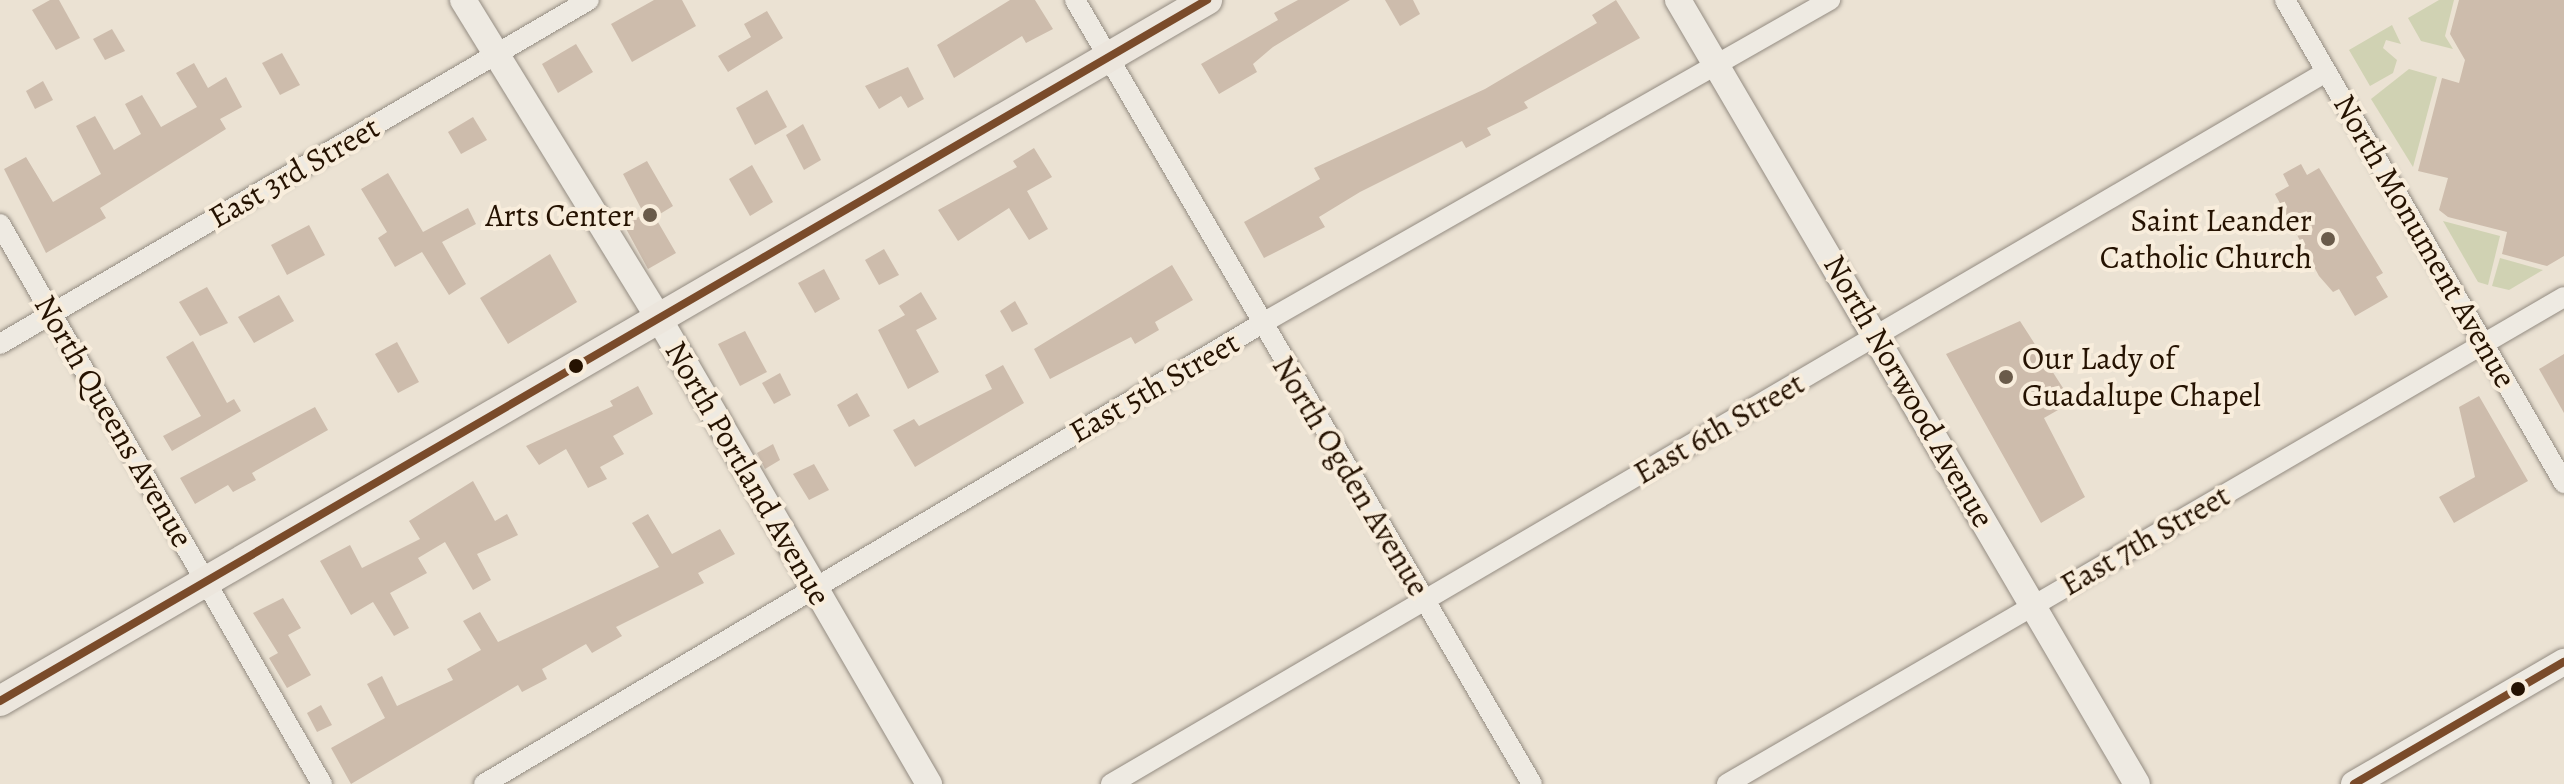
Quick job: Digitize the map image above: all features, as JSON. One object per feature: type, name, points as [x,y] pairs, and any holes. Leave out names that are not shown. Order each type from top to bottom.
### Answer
[{"type":"main road","points":[[0,701],[1207,0]]},
{"type":"street","name":"North Portland Avenue","points":[[463,0],[658,317],[929,784]]},
{"type":"street","name":"East 3rd Street","points":[[0,344],[589,0]]},
{"type":"street","name":"North Ogden Avenue","points":[[1075,0],[1261,324],[1532,784]]},
{"type":"street","name":"North Norwood Avenue","points":[[1678,0],[2137,784]]},
{"type":"street","name":"East 5th Street","points":[[484,784],[1261,324],[1830,0]]},
{"type":"street","name":"North Monument Avenue","points":[[2285,0],[2564,483]]},
{"type":"street","name":"East 6th Street","points":[[1111,784],[2326,72]]},
{"type":"street","name":"North Queens Avenue","points":[[0,224],[322,784]]},
{"type":"street","name":"East 7th Street","points":[[1727,784],[2564,297]]},
{"type":"street","points":[[2354,784],[2564,662]]},
{"type":"green space","points":[[2439,0],[2454,0],[2445,36],[2453,49],[2421,41],[2408,18]]},
{"type":"green space","points":[[2392,25],[2401,44],[2386,40],[2383,48],[2397,60],[2393,73],[2370,86],[2349,50]]},
{"type":"green space","points":[[2409,69],[2437,77],[2413,167],[2371,99]]},
{"type":"green space","points":[[2443,221],[2500,236],[2488,285],[2478,282]]},
{"type":"green space","points":[[2500,258],[2543,270],[2509,290],[2492,286]]},
{"type":"building","points":[[50,0],[59,0],[80,38],[56,50],[32,10]]},
{"type":"building","points":[[654,0],[682,0],[696,26],[632,62],[611,24]]},
{"type":"building","points":[[1010,0],[1035,0],[1053,29],[1026,43],[1022,36],[954,78],[937,45]]},
{"type":"building","points":[[1298,0],[1350,0],[1273,47],[1253,64],[1257,72],[1219,94],[1201,64],[1278,20],[1274,13]]},
{"type":"building","points":[[1385,0],[1413,0],[1420,14],[1400,26]]},
{"type":"building","points":[[1616,0],[1640,38],[1524,102],[1528,108],[1487,128],[1491,135],[1466,148],[1462,141],[1360,192],[1319,217],[1325,227],[1264,258],[1244,222],[1320,179],[1314,168],[1485,89],[1597,23],[1592,15]]},
{"type":"building","points":[[2459,0],[2564,0],[2564,256],[2547,266],[2502,254],[2507,232],[2448,217],[2439,210],[2448,178],[2418,171],[2442,78],[2459,83],[2465,60],[2450,34]]},
{"type":"building","points":[[767,11],[783,38],[728,72],[718,56],[751,37],[744,24]]},
{"type":"building","points":[[112,29],[125,51],[105,60],[93,39]]},
{"type":"building","points":[[576,44],[593,72],[558,93],[542,64]]},
{"type":"building","points":[[282,53],[300,85],[280,95],[262,63]]},
{"type":"building","points":[[194,63],[208,88],[226,77],[242,107],[220,119],[226,129],[100,208],[106,218],[46,253],[4,169],[26,157],[53,202],[101,174],[76,126],[95,116],[114,150],[141,134],[125,104],[142,95],[161,127],[197,107],[176,73]]},
{"type":"building","points":[[908,67],[924,99],[908,108],[901,96],[879,109],[865,86]]},
{"type":"building","points":[[43,81],[53,100],[35,109],[26,91]]},
{"type":"building","points":[[767,90],[787,127],[755,145],[736,108]]},
{"type":"building","points":[[473,117],[487,140],[461,154],[448,132]]},
{"type":"building","points":[[803,124],[821,160],[804,170],[786,135]]},
{"type":"building","points":[[1034,148],[1052,177],[1027,191],[1048,229],[1029,240],[1009,208],[958,241],[938,210],[1017,167],[1013,161]]},
{"type":"building","name":"Arts Center","points":[[647,161],[673,206],[655,217],[676,253],[648,269],[624,225],[644,214],[623,174]]},
{"type":"building","name":"Saint Leander Catholic Church","points":[[2301,164],[2307,175],[2319,168],[2383,273],[2376,277],[2388,297],[2355,316],[2339,289],[2333,292],[2319,276],[2275,194],[2289,186],[2283,174]]},
{"type":"building","points":[[752,165],[773,202],[750,216],[729,179]]},
{"type":"building","points":[[388,173],[423,232],[468,208],[476,224],[442,242],[466,284],[449,295],[422,252],[395,267],[378,238],[387,232],[361,189]]},
{"type":"building","points":[[309,225],[325,255],[287,275],[271,245]]},
{"type":"building","points":[[884,249],[899,275],[879,285],[865,260]]},
{"type":"building","points":[[550,254],[577,302],[508,344],[480,298]]},
{"type":"building","points":[[1172,265],[1193,300],[1155,322],[1159,330],[1135,344],[1131,337],[1050,379],[1034,349]]},
{"type":"building","points":[[824,269],[840,299],[815,313],[798,283]]},
{"type":"building","points":[[207,287],[228,323],[200,336],[179,302]]},
{"type":"building","points":[[921,292],[937,319],[916,330],[939,372],[908,389],[878,330],[905,315],[899,306]]},
{"type":"building","points":[[279,295],[294,321],[254,343],[238,317]]},
{"type":"building","points":[[1015,301],[1028,324],[1012,332],[1000,311]]},
{"type":"building","name":"Our Lady of Guadalupe Chapel","points":[[2020,321],[2072,402],[2044,418],[2085,497],[2041,523],[1946,354]]},
{"type":"building","points":[[745,331],[767,372],[740,386],[718,344]]},
{"type":"building","points":[[193,341],[227,403],[234,399],[241,411],[172,451],[163,436],[201,416],[166,357]]},
{"type":"building","points":[[397,342],[419,382],[398,393],[375,354]]},
{"type":"building","points":[[2564,354],[2564,413],[2539,369]]},
{"type":"building","points":[[1003,365],[1024,403],[915,467],[893,430],[914,419],[919,426],[992,389],[985,375]]},
{"type":"building","points":[[780,373],[791,395],[774,404],[762,383]]},
{"type":"building","points":[[638,386],[653,414],[613,436],[624,454],[600,467],[607,479],[588,488],[566,449],[539,465],[526,446],[613,406],[610,401]]},
{"type":"building","points":[[857,393],[870,416],[849,427],[837,405]]},
{"type":"building","points":[[2479,396],[2528,481],[2454,523],[2439,497],[2475,477],[2459,407]]},
{"type":"building","points":[[315,407],[328,430],[252,473],[256,480],[233,492],[228,485],[195,504],[180,478]]},
{"type":"building","points":[[773,444],[780,460],[765,469],[757,453]]},
{"type":"building","points":[[814,464],[829,490],[809,500],[793,474]]},
{"type":"building","points":[[473,481],[495,521],[507,514],[518,535],[477,554],[491,580],[473,590],[445,542],[418,558],[427,573],[390,593],[409,628],[394,636],[373,602],[351,615],[320,561],[350,545],[362,568],[420,539],[409,521]]},
{"type":"building","points":[[648,514],[672,554],[720,529],[735,554],[698,573],[704,583],[616,627],[622,636],[592,653],[586,644],[542,669],[547,679],[522,692],[518,685],[351,784],[331,748],[385,718],[367,684],[382,676],[397,706],[453,680],[447,669],[481,650],[463,621],[480,612],[498,642],[659,567],[632,523]]},
{"type":"building","points":[[283,598],[301,628],[288,635],[311,675],[287,688],[269,658],[278,653],[253,613]]},
{"type":"building","points":[[321,705],[332,725],[317,732],[307,713]]},
{"type":"transit line","points":[[0,701],[1207,0]]},
{"type":"transit line","points":[[2354,784],[2564,662]]},
{"type":"place","name":"Arts Center","points":[[650,215]]},
{"type":"place","name":"Saint Leander Catholic Church","points":[[2328,239]]},
{"type":"place","name":"Our Lady of Guadalupe Chapel","points":[[2006,377]]}]
